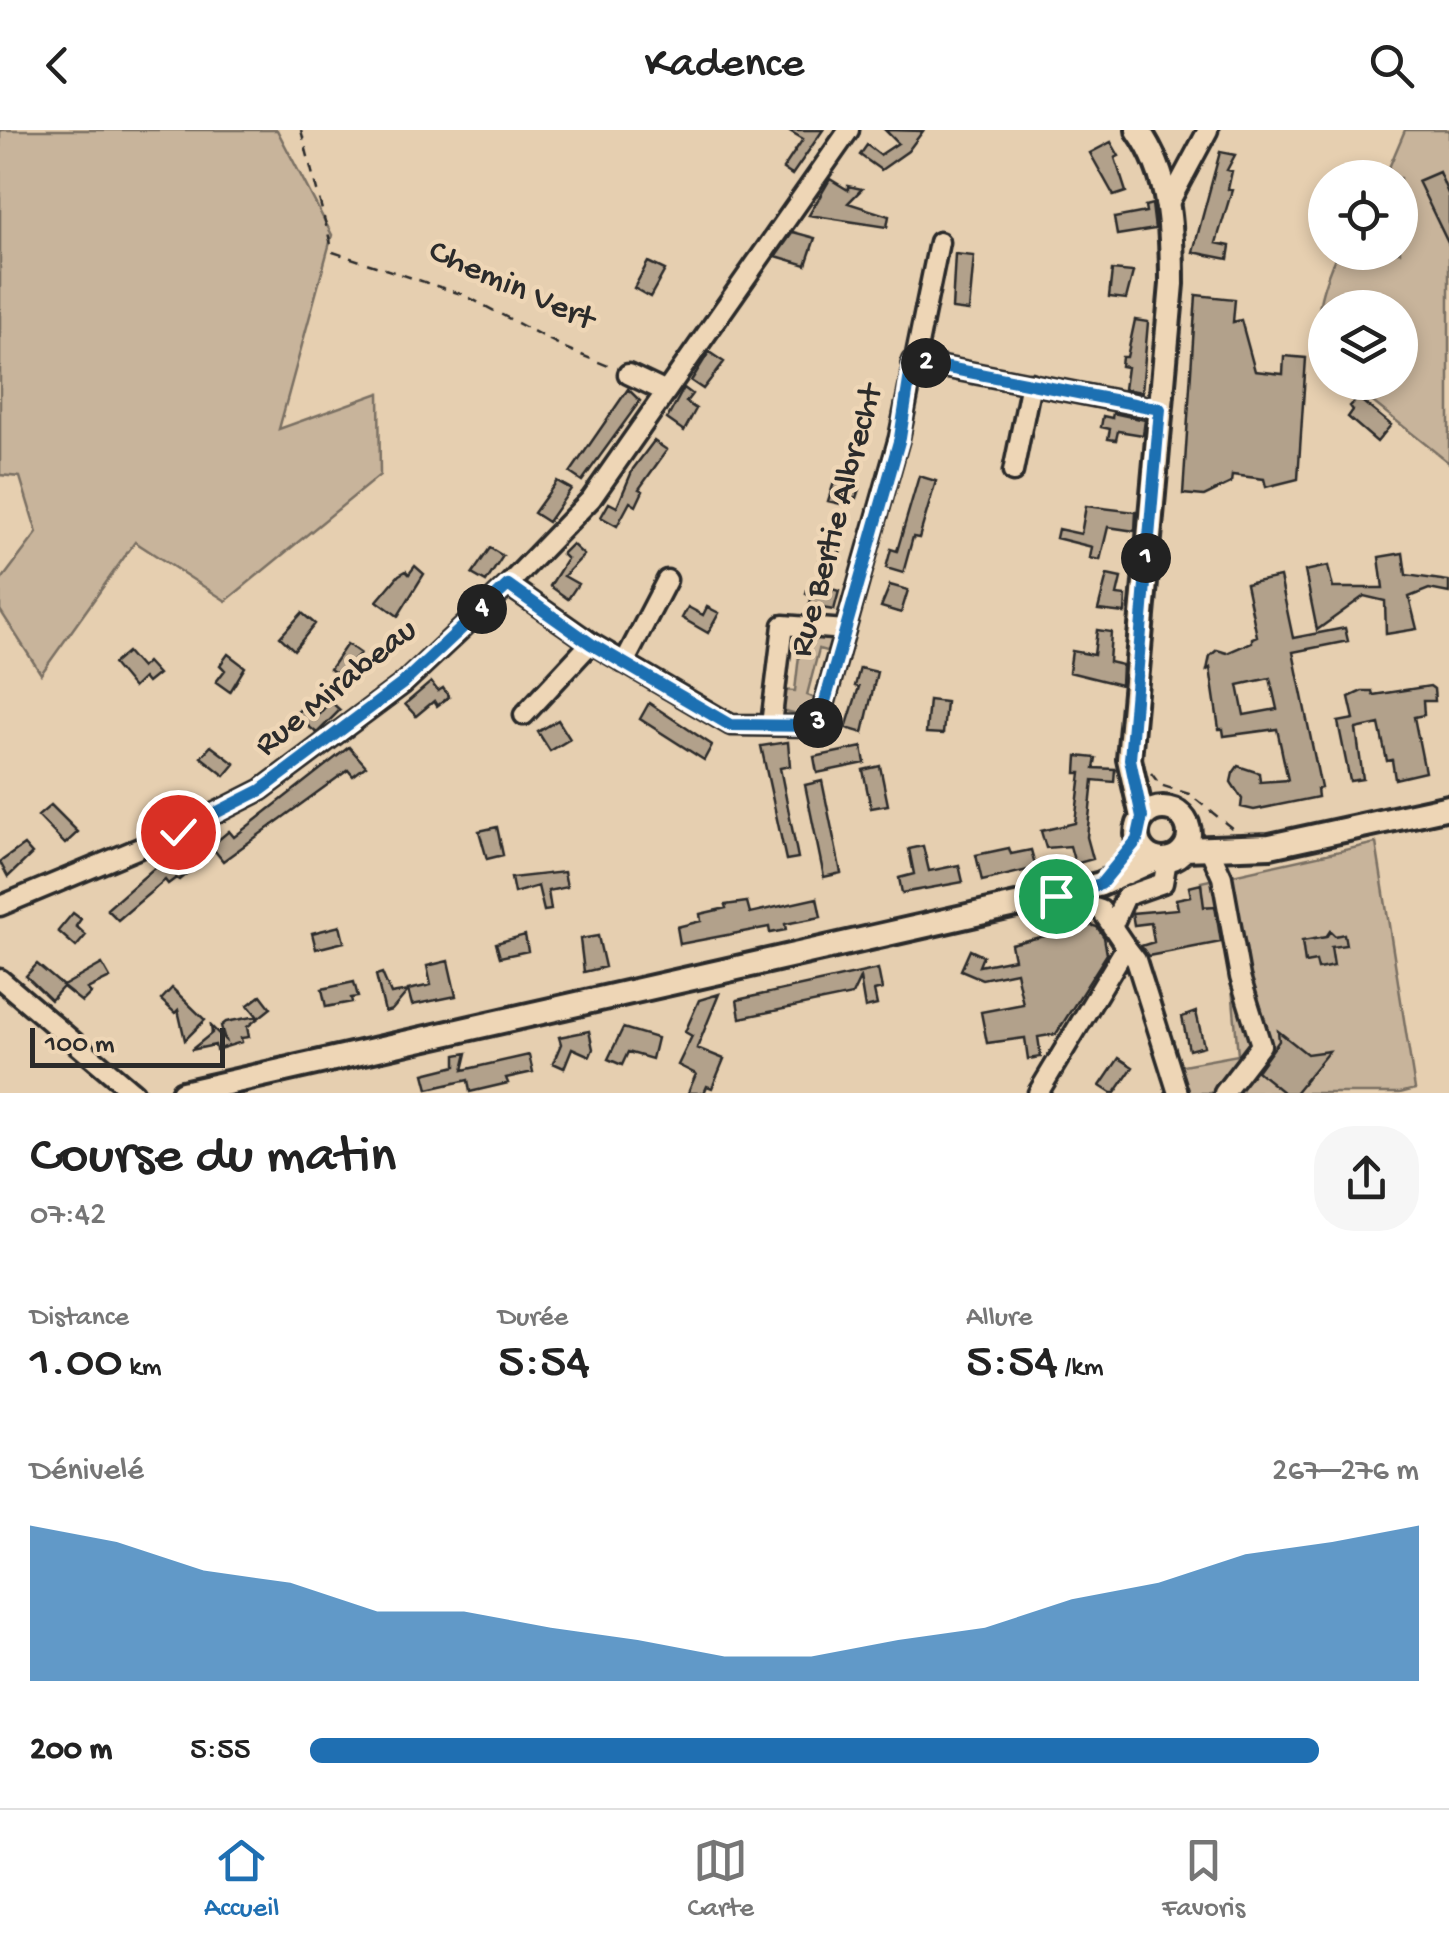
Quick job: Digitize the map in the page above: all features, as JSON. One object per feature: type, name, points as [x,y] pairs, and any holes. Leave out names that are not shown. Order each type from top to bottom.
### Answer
[{"type":"main road","points":[[1138,130],[1150,148],[1169,203],[1172,284],[1137,656],[1138,770],[1147,821],[1144,852],[1169,856]]},
{"type":"main road","points":[[183,1093],[1056,896],[1103,883],[1169,856],[1209,848],[1270,846],[1449,807]]},
{"type":"main road","points":[[1103,883],[1147,821],[1177,812],[1187,824],[1254,846]]},
{"type":"main road","points":[[1169,856],[1187,824]]},
{"type":"street","name":"Rue Mirabeau","points":[[0,906],[178,832],[261,790],[402,684],[508,585],[591,500],[849,130]]},
{"type":"street","points":[[1169,203],[1208,130]]},
{"type":"street","name":"Rue Bertie Albrecht","points":[[508,585],[591,644],[730,725],[818,726],[900,438],[912,361],[939,242]]},
{"type":"street","name":"Rue Bertie Albrecht","points":[[912,361],[1160,409]]},
{"type":"street","points":[[628,374],[666,392]]},
{"type":"street","points":[[1014,472],[1031,383]]},
{"type":"street","points":[[624,663],[667,580]]},
{"type":"street","points":[[771,726],[784,625],[845,630]]},
{"type":"street","points":[[524,715],[591,644]]},
{"type":"street","points":[[1209,848],[1222,877],[1240,977],[1261,1046],[1224,1093]]},
{"type":"street","points":[[1112,927],[1126,896],[1163,883],[1169,856]]},
{"type":"street","points":[[1103,883],[1101,910],[1136,960],[1178,1093]]},
{"type":"street","points":[[1056,896],[1101,910]]},
{"type":"street","points":[[1038,1093],[1126,947]]},
{"type":"street","points":[[0,979],[134,1093]]},
{"type":"path","name":"Chemin Vert","points":[[301,130],[332,252],[464,294],[566,348],[628,374]]},
{"type":"path","points":[[1138,770],[1160,785],[1190,794],[1254,846]]},
{"type":"shaded area","points":[[0,130],[277,130],[332,235],[279,429],[379,393],[380,475],[226,601],[135,542],[41,674],[0,610],[0,582],[37,533],[20,477],[0,475]]},
{"type":"shaded area","points":[[1405,130],[1449,130],[1449,463],[1370,400],[1418,400],[1418,290],[1323,290],[1330,270],[1418,270],[1418,160],[1392,160]]},
{"type":"shaded area","points":[[793,635],[825,635],[834,641],[833,653],[819,649],[807,695],[820,700],[809,717],[782,710],[782,690],[795,691],[800,647],[787,645]]},
{"type":"shaded area","points":[[1376,843],[1415,1089],[1400,1093],[1180,1093],[1172,1067],[1238,1055],[1225,907],[1203,906],[1201,882]]},
{"type":"building","points":[[788,130],[823,130],[792,175],[783,169],[803,139]]},
{"type":"building","points":[[885,130],[923,131],[908,151],[881,170],[860,155],[867,145],[880,155],[898,143]]},
{"type":"building","points":[[1111,142],[1119,156],[1115,158],[1126,192],[1114,196],[1090,153]]},
{"type":"building","points":[[1220,152],[1235,155],[1227,170],[1232,171],[1228,189],[1232,190],[1216,243],[1230,246],[1228,259],[1193,252]]},
{"type":"building","points":[[1439,172],[1449,196],[1449,245],[1418,181]]},
{"type":"building","points":[[830,179],[848,190],[848,186],[862,189],[848,203],[889,216],[887,227],[809,215]]},
{"type":"building","points":[[1152,204],[1155,229],[1117,235],[1114,218],[1146,212],[1145,206]]},
{"type":"building","points":[[793,232],[815,238],[806,265],[776,256]]},
{"type":"building","points":[[955,254],[974,256],[969,311],[952,309]]},
{"type":"building","points":[[648,262],[665,270],[650,297],[634,288]]},
{"type":"building","points":[[1112,270],[1133,272],[1126,299],[1109,297]]},
{"type":"building","points":[[1196,295],[1235,299],[1233,322],[1241,320],[1255,371],[1283,374],[1284,356],[1306,358],[1298,479],[1266,487],[1264,479],[1232,475],[1231,483],[1204,496],[1183,494]]},
{"type":"building","points":[[1135,320],[1148,322],[1142,392],[1124,389],[1127,367],[1121,366],[1122,357],[1127,357]]},
{"type":"building","points":[[709,352],[724,362],[703,389],[691,381]]},
{"type":"building","points":[[684,388],[692,394],[686,402],[696,409],[684,431],[667,419]]},
{"type":"building","points":[[628,389],[640,401],[582,481],[570,473]]},
{"type":"building","points":[[1360,400],[1391,425],[1377,442],[1348,417],[1353,410],[1350,406]]},
{"type":"building","points":[[1113,413],[1145,420],[1143,435],[1118,431],[1116,440],[1108,439],[1110,429],[1101,427],[1103,416],[1112,418]]},
{"type":"building","points":[[654,441],[667,450],[639,489],[643,491],[636,506],[630,502],[617,526],[601,517],[609,503],[617,507],[633,469]]},
{"type":"building","points":[[919,476],[936,481],[919,538],[913,537],[903,573],[886,568],[891,549],[897,551]]},
{"type":"building","points":[[835,479],[860,486],[856,498],[844,495],[841,504],[828,501]]},
{"type":"building","points":[[557,481],[571,489],[548,522],[534,513]]},
{"type":"building","points":[[1086,506],[1136,512],[1135,531],[1108,527],[1100,560],[1090,558],[1092,547],[1056,538],[1058,529],[1081,534]]},
{"type":"building","points":[[829,529],[845,534],[837,564],[820,559]]},
{"type":"building","points":[[572,544],[584,555],[564,576],[578,584],[568,599],[550,586],[567,559],[562,554]]},
{"type":"building","points":[[490,548],[503,556],[486,582],[472,574]]},
{"type":"building","points":[[1403,553],[1406,575],[1449,581],[1449,593],[1429,589],[1409,597],[1417,629],[1386,634],[1385,601],[1364,596],[1317,630],[1305,571],[1328,566],[1333,588],[1383,588],[1379,557]]},
{"type":"building","points":[[415,566],[424,574],[398,616],[377,601],[399,575],[406,571],[409,574]]},
{"type":"building","points":[[1107,575],[1121,578],[1117,595],[1126,596],[1125,613],[1098,610]]},
{"type":"building","points":[[1280,577],[1293,638],[1345,628],[1348,641],[1293,652],[1321,788],[1317,789],[1318,797],[1254,810],[1241,807],[1242,799],[1231,782],[1233,773],[1238,766],[1259,773],[1260,782],[1288,780],[1277,729],[1224,736],[1223,729],[1219,729],[1210,668],[1207,670],[1210,656],[1217,650],[1227,653],[1257,636],[1246,584]],"holes":[[[1270,678],[1277,709],[1244,715],[1238,685]]]},
{"type":"building","points":[[809,582],[839,591],[834,610],[809,606]]},
{"type":"building","points":[[890,585],[908,590],[901,613],[881,607]]},
{"type":"building","points":[[688,607],[703,615],[707,607],[719,613],[708,633],[682,618]]},
{"type":"building","points":[[302,613],[315,624],[294,650],[280,637]]},
{"type":"building","points":[[1097,630],[1111,632],[1109,662],[1122,665],[1121,685],[1069,672],[1072,651],[1094,655]]},
{"type":"building","points":[[347,644],[360,653],[340,676],[330,669]]},
{"type":"building","points":[[127,652],[141,668],[147,662],[158,674],[147,683],[143,678],[133,688],[113,664]]},
{"type":"building","points":[[228,654],[245,667],[230,692],[216,682],[225,670],[220,665]]},
{"type":"building","points":[[860,668],[877,672],[863,733],[846,728],[859,687],[855,686]]},
{"type":"building","points":[[431,682],[438,691],[443,688],[449,697],[437,706],[434,701],[416,716],[405,704]]},
{"type":"building","points":[[1430,686],[1435,701],[1423,701],[1424,715],[1414,717],[1425,772],[1395,779],[1379,724],[1356,729],[1363,779],[1350,781],[1338,722],[1354,719],[1349,697],[1362,691],[1372,691],[1373,695]]},
{"type":"building","points":[[929,700],[946,702],[943,734],[926,733]]},
{"type":"building","points":[[330,701],[340,710],[317,733],[294,715],[304,706],[317,717]]},
{"type":"building","points":[[649,703],[712,745],[704,760],[640,719]]},
{"type":"building","points":[[558,720],[570,739],[550,751],[538,732]]},
{"type":"building","points":[[788,742],[790,766],[780,768],[798,858],[786,860],[761,746]]},
{"type":"building","points":[[211,746],[235,764],[225,776],[201,757]]},
{"type":"building","points":[[349,747],[366,766],[353,776],[348,770],[223,861],[211,846],[229,831],[234,837]]},
{"type":"building","points":[[862,747],[865,763],[817,773],[814,757]]},
{"type":"building","points":[[1077,756],[1096,758],[1094,768],[1115,769],[1114,782],[1093,780],[1087,837],[1093,859],[1075,864],[1070,846],[1046,848],[1041,831],[1075,823],[1081,773],[1076,773]]},
{"type":"building","points":[[880,766],[888,805],[871,808],[863,770]]},
{"type":"building","points":[[822,781],[841,873],[824,877],[805,785]]},
{"type":"building","points":[[51,805],[78,832],[65,844],[38,816]]},
{"type":"building","points":[[497,827],[503,855],[487,859],[479,831]]},
{"type":"building","points":[[192,842],[206,858],[179,880],[168,884],[165,880],[118,920],[107,909],[168,856],[171,859]]},
{"type":"building","points":[[24,845],[32,854],[8,877],[0,862]]},
{"type":"building","points":[[923,846],[929,871],[959,865],[963,882],[902,893],[899,878],[914,874],[909,849]]},
{"type":"building","points":[[1009,848],[1011,854],[1031,850],[1036,868],[982,881],[976,855]]},
{"type":"building","points":[[564,872],[567,887],[548,891],[551,910],[544,911],[538,886],[514,893],[511,878]]},
{"type":"building","points":[[1201,884],[1204,907],[1215,906],[1221,942],[1148,956],[1141,946],[1154,942],[1151,923],[1134,925],[1132,913],[1178,909],[1176,899],[1191,896],[1189,887]]},
{"type":"building","points":[[817,898],[821,917],[785,924],[786,930],[770,933],[769,927],[680,944],[677,927],[701,921],[700,914],[726,908],[725,905],[747,902],[750,913]]},
{"type":"building","points":[[73,913],[81,919],[76,926],[86,935],[76,947],[58,931]]},
{"type":"building","points":[[1091,925],[1104,937],[1107,954],[1056,1034],[1038,1037],[1041,1057],[1028,1059],[1025,1038],[987,1043],[981,1012],[1023,1004],[1016,972],[982,979],[961,970],[970,950],[983,956],[979,966],[1014,959],[1011,944]]},
{"type":"building","points":[[340,926],[344,942],[316,949],[312,933]]},
{"type":"building","points":[[1330,931],[1335,936],[1344,934],[1346,945],[1331,947],[1334,966],[1318,969],[1316,961],[1305,963],[1302,941],[1326,937]]},
{"type":"building","points":[[525,935],[528,951],[500,957],[496,943]]},
{"type":"building","points":[[598,936],[605,967],[584,972],[580,939]]},
{"type":"building","points":[[448,961],[456,996],[412,1005],[408,990],[431,985],[427,966]]},
{"type":"building","points":[[37,964],[63,986],[102,964],[110,978],[87,989],[91,993],[82,1002],[63,987],[51,1000],[26,976]]},
{"type":"building","points":[[878,969],[882,989],[874,991],[877,1005],[865,1008],[860,978],[852,995],[740,1018],[737,1000]]},
{"type":"building","points":[[382,973],[391,994],[408,991],[392,1010],[385,1012],[376,975]]},
{"type":"building","points":[[354,982],[358,997],[326,1007],[322,989]]},
{"type":"building","points":[[172,988],[205,1020],[185,1040],[178,1010],[175,1013],[161,1000]]},
{"type":"building","points":[[719,994],[697,1048],[724,1059],[712,1088],[707,1086],[704,1093],[688,1093],[696,1074],[678,1065],[692,1036],[685,1032],[699,1000]]},
{"type":"building","points":[[261,995],[271,1008],[247,1027],[249,1037],[216,1050],[215,1045],[191,1050],[212,1033],[211,1026],[225,1040],[221,1026],[226,1022],[257,1016],[248,1005]]},
{"type":"building","points":[[1196,1012],[1204,1046],[1189,1050],[1182,1017]]},
{"type":"building","points":[[623,1028],[657,1038],[652,1059],[628,1052],[622,1065],[608,1059]]},
{"type":"building","points":[[589,1031],[593,1049],[590,1056],[572,1048],[564,1068],[553,1063],[561,1044],[559,1037]]},
{"type":"building","points":[[1278,1031],[1307,1054],[1329,1051],[1295,1093],[1284,1093],[1257,1071],[1279,1041]]},
{"type":"building","points":[[467,1053],[463,1070],[529,1055],[533,1072],[470,1092],[468,1080],[428,1089],[424,1074],[456,1066],[456,1055]]},
{"type":"building","points":[[1119,1058],[1133,1067],[1115,1093],[1111,1093],[1100,1086]]},
{"type":"route","points":[[178,832],[261,790],[402,684],[508,585],[591,644],[730,725],[818,726],[900,438],[912,361],[1160,409],[1130,759],[1142,817],[1137,840],[1101,884],[1056,896]]}]
